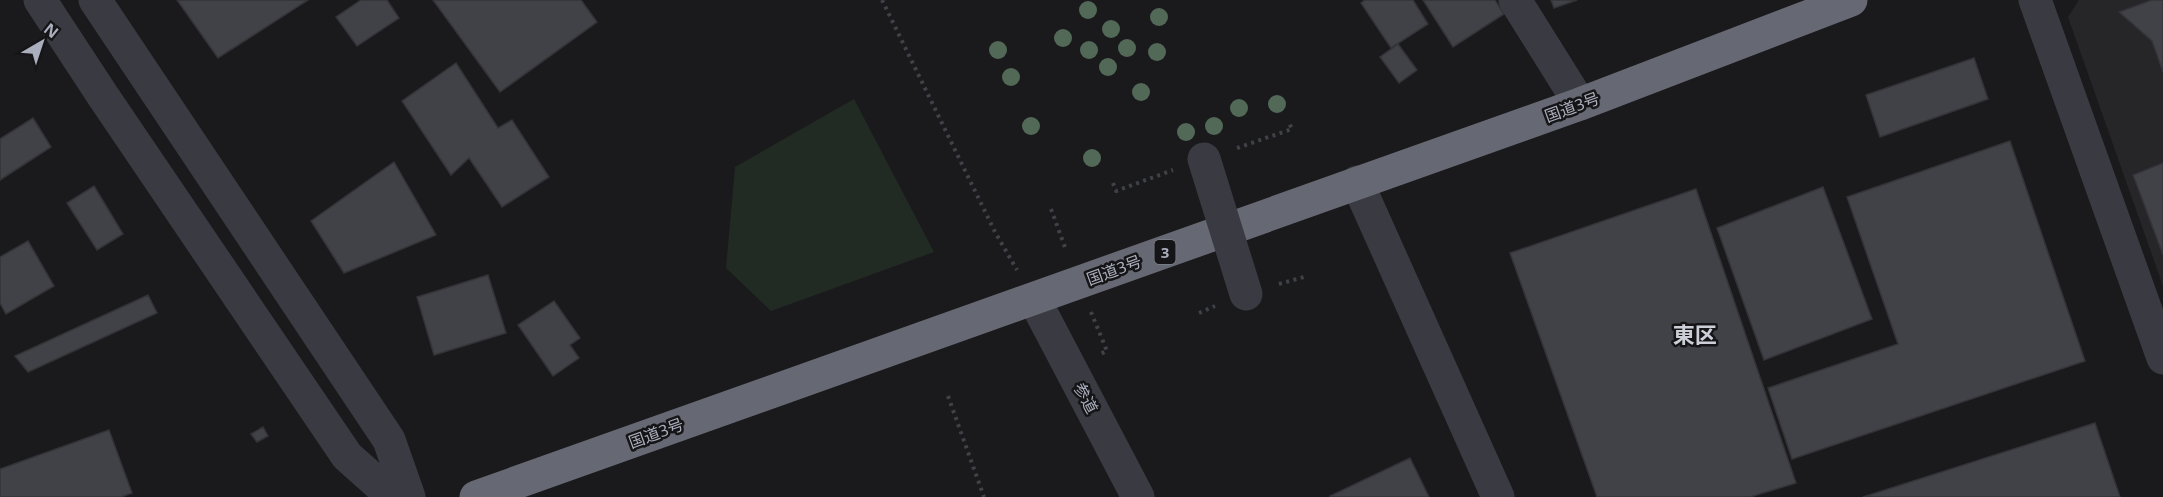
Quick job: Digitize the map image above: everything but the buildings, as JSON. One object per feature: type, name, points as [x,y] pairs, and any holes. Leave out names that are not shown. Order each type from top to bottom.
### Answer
[{"type":"highway","name":"国道3号","points":[[476,497],[1580,104],[1851,0]]},
{"type":"street","points":[[40,0],[347,456],[393,497]]},
{"type":"street","points":[[95,0],[389,440],[409,497]]},
{"type":"street","points":[[1515,0],[1580,104]]},
{"type":"street","points":[[2035,0],[2163,358]]},
{"type":"street","points":[[1204,159],[1246,294]]},
{"type":"street","points":[[1357,182],[1498,497]]},
{"type":"street","name":"参道","points":[[1034,299],[1138,497]]},
{"type":"path","points":[[882,0],[995,232],[1034,299]]},
{"type":"path","points":[[1267,138],[1292,129],[1289,123]]},
{"type":"path","points":[[1113,183],[1116,191],[1137,183]]},
{"type":"path","points":[[948,396],[984,497]]},
{"type":"shaded area","points":[[2079,0],[2163,0],[2163,286],[2068,17]]},
{"type":"shaded area","points":[[854,99],[934,252],[771,311],[726,268],[735,167]]},
{"type":"district","name":"東区","points":[[1695,334]]}]
